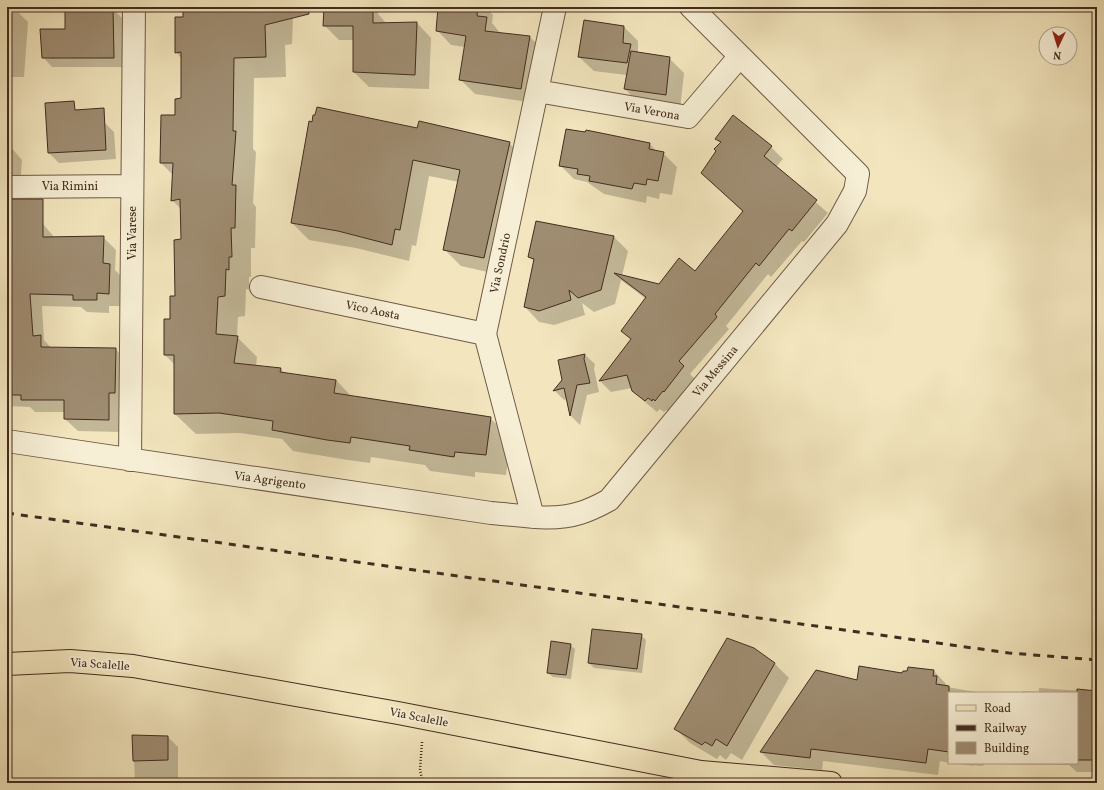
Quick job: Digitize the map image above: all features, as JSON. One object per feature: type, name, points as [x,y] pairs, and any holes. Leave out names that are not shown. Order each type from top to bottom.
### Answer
[{"type":"main road","name":"Via Scalelle","points":[[7,664],[70,661],[133,666],[430,719],[703,777],[831,783]]},
{"type":"street","name":"Via Varese","points":[[130,460],[134,7]]},
{"type":"street","name":"Via Sondrio","points":[[533,517],[485,334],[555,7]]},
{"type":"street","points":[[691,7],[740,56]]},
{"type":"street","name":"Via Verona","points":[[537,91],[688,117],[740,56]]},
{"type":"street","name":"Via Messina","points":[[533,517],[551,518],[580,513],[609,500],[837,224],[855,191],[858,174],[740,56]]},
{"type":"street","name":"Via Rimini","points":[[7,187],[132,186]]},
{"type":"street","name":"Vico Aosta","points":[[261,287],[485,334]]},
{"type":"street","name":"Via Agrigento","points":[[7,441],[130,460],[533,517]]},
{"type":"path","points":[[423,783],[420,770],[422,745],[430,719]]},
{"type":"building","points":[[65,7],[113,8],[114,58],[42,58],[40,29],[65,29]]},
{"type":"building","points":[[183,7],[308,7],[309,14],[265,25],[266,57],[234,58],[233,131],[236,131],[232,185],[236,185],[235,228],[231,228],[232,257],[229,257],[229,270],[226,269],[225,296],[218,297],[216,334],[238,336],[234,363],[281,368],[280,372],[336,380],[334,393],[491,417],[486,455],[455,452],[454,457],[409,450],[410,446],[351,437],[350,443],[327,440],[272,430],[273,421],[219,413],[174,414],[174,355],[164,355],[164,319],[170,319],[170,296],[175,296],[174,240],[181,239],[180,199],[171,201],[173,163],[160,163],[161,115],[175,115],[175,99],[181,98],[181,52],[175,53],[175,17],[183,17]]},
{"type":"building","points":[[324,7],[373,8],[373,23],[417,22],[415,75],[353,72],[353,26],[323,26]]},
{"type":"building","points":[[438,7],[478,7],[477,16],[487,17],[485,31],[530,36],[521,89],[459,80],[466,36],[436,31]]},
{"type":"building","points":[[584,20],[624,26],[623,43],[631,44],[627,63],[578,57]]},
{"type":"building","points":[[631,51],[670,57],[666,95],[624,89]]},
{"type":"building","points":[[74,101],[75,110],[104,108],[106,150],[48,153],[45,103]]},
{"type":"building","points":[[317,107],[417,128],[419,121],[510,142],[484,258],[443,250],[460,170],[413,160],[400,230],[395,229],[392,245],[338,231],[291,223],[309,121],[312,122],[313,115],[315,115]]},
{"type":"building","points":[[733,115],[772,146],[764,156],[817,200],[792,231],[789,229],[759,266],[756,263],[715,314],[717,317],[679,361],[684,366],[664,392],[663,391],[655,401],[648,398],[645,401],[632,391],[627,375],[599,381],[631,339],[621,331],[646,297],[614,273],[659,284],[679,258],[695,271],[743,211],[701,173],[716,151],[714,149],[721,142],[715,139]]},
{"type":"building","points":[[566,129],[585,132],[586,130],[650,143],[649,149],[664,152],[658,181],[647,179],[646,185],[634,183],[632,189],[589,181],[590,176],[577,174],[578,169],[559,166]]},
{"type":"building","points":[[7,199],[43,199],[43,237],[104,236],[103,263],[110,264],[109,294],[97,293],[97,300],[73,300],[73,295],[30,294],[33,336],[41,335],[41,347],[116,348],[115,393],[109,393],[109,420],[64,419],[64,400],[21,400],[21,395],[7,395]]},
{"type":"building","points":[[536,221],[614,236],[601,290],[578,298],[569,290],[571,300],[539,311],[524,307],[534,259],[528,257]]},
{"type":"building","points":[[585,354],[584,359],[590,383],[577,385],[570,416],[564,388],[553,391],[562,380],[558,360]]},
{"type":"building","points":[[592,629],[642,634],[637,669],[588,663]]},
{"type":"building","points":[[727,638],[754,648],[775,663],[727,746],[716,739],[712,746],[705,742],[702,745],[674,729]]},
{"type":"building","points":[[551,641],[571,644],[566,675],[547,673]]},
{"type":"building","points":[[859,666],[902,673],[903,671],[907,671],[908,667],[934,670],[933,676],[937,676],[936,684],[949,686],[948,752],[928,749],[926,763],[811,749],[810,758],[760,752],[816,670],[857,680]]},
{"type":"building","points":[[1077,689],[1097,691],[1097,760],[1078,760]]},
{"type":"building","points":[[132,735],[168,736],[168,760],[133,761]]},
{"type":"railway","points":[[7,513],[1009,653],[1097,660]]}]
